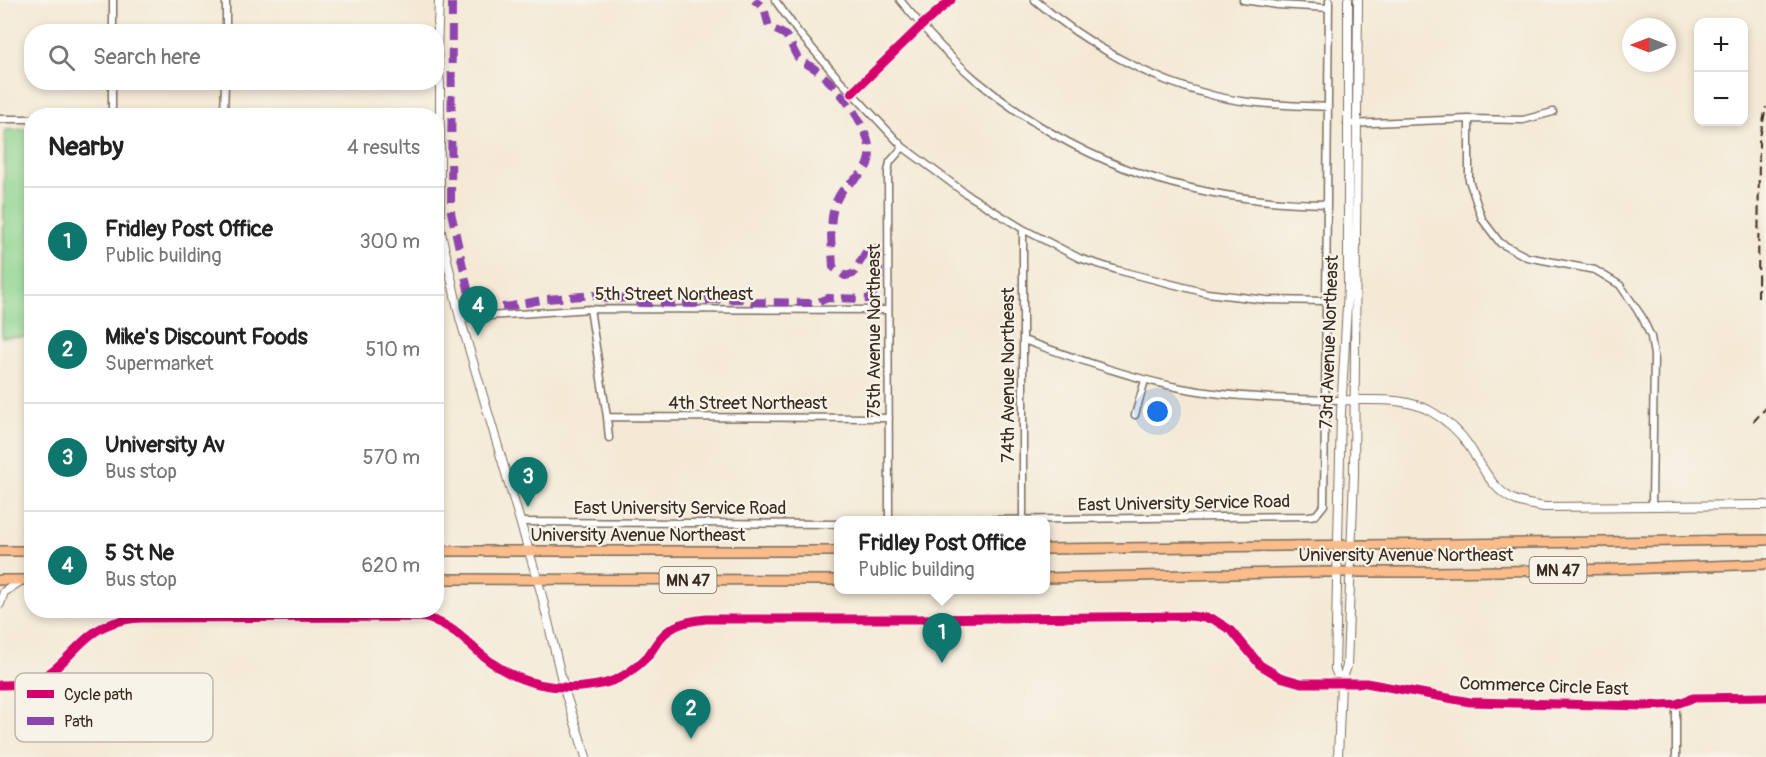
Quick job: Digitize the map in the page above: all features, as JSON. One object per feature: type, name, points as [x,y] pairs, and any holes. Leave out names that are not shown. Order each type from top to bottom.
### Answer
[{"type":"main road","name":"University Avenue Northeast","points":[[1050,549],[1766,540]]},
{"type":"main road","points":[[0,551],[24,551]]},
{"type":"main road","name":"University Avenue Northeast","points":[[444,551],[834,551]]},
{"type":"main road","name":"University Avenue Northeast","points":[[1050,578],[1624,569],[1766,564]]},
{"type":"main road","name":"MN 47","points":[[444,579],[834,580]]},
{"type":"main road","points":[[0,580],[24,580]]},
{"type":"street","points":[[113,0],[113,24]]},
{"type":"street","points":[[226,0],[226,24]]},
{"type":"street","points":[[439,24],[440,0]]},
{"type":"street","points":[[775,0],[798,32],[903,147],[965,193],[1023,229],[1079,258],[1207,293],[1266,300],[1327,301]]},
{"type":"street","points":[[900,0],[921,26],[975,79],[1049,132],[1080,150],[1148,176],[1196,190],[1271,202],[1327,204]]},
{"type":"street","points":[[852,93],[951,0]]},
{"type":"street","points":[[1035,0],[1056,19],[1091,41],[1129,63],[1174,83],[1215,96],[1244,101],[1272,105],[1328,107]]},
{"type":"street","points":[[1243,0],[1329,8]]},
{"type":"street","name":"73rd Avenue Northeast","points":[[1316,514],[1324,505],[1329,0]]},
{"type":"street","name":"73rd Avenue Northeast","points":[[1341,684],[1335,669],[1341,400],[1348,288],[1348,0]]},
{"type":"street","name":"73rd Avenue Northeast","points":[[1338,757],[1341,684],[1347,666],[1351,546],[1358,0]]},
{"type":"street","points":[[112,90],[112,108]]},
{"type":"street","points":[[224,108],[225,90]]},
{"type":"street","points":[[438,90],[438,108]]},
{"type":"street","points":[[1347,124],[1469,119],[1523,120],[1553,112]]},
{"type":"street","points":[[0,119],[24,119]]},
{"type":"street","points":[[1469,119],[1469,180],[1482,219],[1500,243],[1527,257],[1595,270],[1620,285],[1642,317],[1651,337],[1654,355],[1652,506]]},
{"type":"street","name":"75th Avenue Northeast","points":[[889,516],[888,172],[890,162],[903,147]]},
{"type":"street","name":"74th Avenue Northeast","points":[[1023,229],[1023,516]]},
{"type":"street","points":[[444,246],[460,318],[529,550],[564,689],[586,757]]},
{"type":"street","points":[[590,309],[609,438]]},
{"type":"street","name":"5th Street Northeast","points":[[460,318],[590,309],[888,310]]},
{"type":"street","points":[[1023,340],[1145,380],[1224,395],[1325,400],[1376,399],[1411,404],[1430,411],[1449,423],[1468,444],[1486,474],[1500,491],[1516,501],[1544,507],[1766,505]]},
{"type":"street","points":[[1135,415],[1145,380]]},
{"type":"street","name":"4th Street Northeast","points":[[607,417],[889,418]]},
{"type":"street","name":"East University Service Road","points":[[1050,520],[1309,516],[1316,514]]},
{"type":"street","name":"East University Service Road","points":[[521,522],[834,524]]},
{"type":"street","points":[[0,604],[4,592],[24,582]]},
{"type":"street","name":"Commerce Circle East","points":[[428,618],[448,625],[496,666],[513,677],[564,689],[605,683],[621,678],[647,657],[666,632],[683,622],[706,619],[1190,616],[1213,619],[1232,631],[1260,665],[1280,677],[1301,683],[1366,683],[1470,702],[1644,706],[1676,704],[1693,698],[1766,697]]},
{"type":"street","name":"Commerce Circle East","points":[[49,673],[92,633],[113,622],[128,619],[274,618]]},
{"type":"street","name":"Commerce Circle East","points":[[0,685],[15,684]]},
{"type":"street","points":[[1676,704],[1676,757]]},
{"type":"green space","points":[[24,129],[24,337],[2,337],[5,130]]},
{"type":"railway","points":[[1758,297],[1759,142],[1766,107]]},
{"type":"railway","points":[[1753,422],[1766,408]]},
{"type":"marked path","points":[[474,317],[471,303],[489,308],[546,299],[594,295],[606,299],[632,298],[640,303],[695,304],[706,300],[742,299],[753,302],[816,303],[828,298],[869,299],[876,288],[879,275],[875,248],[868,248],[853,274],[845,276],[833,267],[831,238],[832,218],[837,199],[845,187],[861,174],[869,161],[870,149],[867,137],[844,97],[824,76],[799,59],[786,36],[769,27],[764,8],[754,0]]},
{"type":"marked path","points":[[452,3],[451,212],[471,303]]},
{"type":"cycle path","points":[[852,93],[951,0]]},
{"type":"cycle path","points":[[426,618],[447,626],[482,655],[510,674],[556,687],[589,686],[617,679],[644,660],[665,633],[682,624],[706,619],[1190,616],[1213,619],[1232,631],[1260,665],[1280,677],[1301,683],[1366,683],[1470,702],[1644,706],[1676,704],[1693,698],[1766,697]]},
{"type":"cycle path","points":[[48,673],[97,630],[115,622],[141,618]]},
{"type":"cycle path","points":[[0,685],[15,685]]},
{"type":"place","name":"5 St Ne","points":[[478,336]]},
{"type":"place","name":"University Av","points":[[528,507]]},
{"type":"place","name":"Fridley Post Office","points":[[942,663]]},
{"type":"place","name":"Mike's Discount Foods","points":[[691,739]]}]
